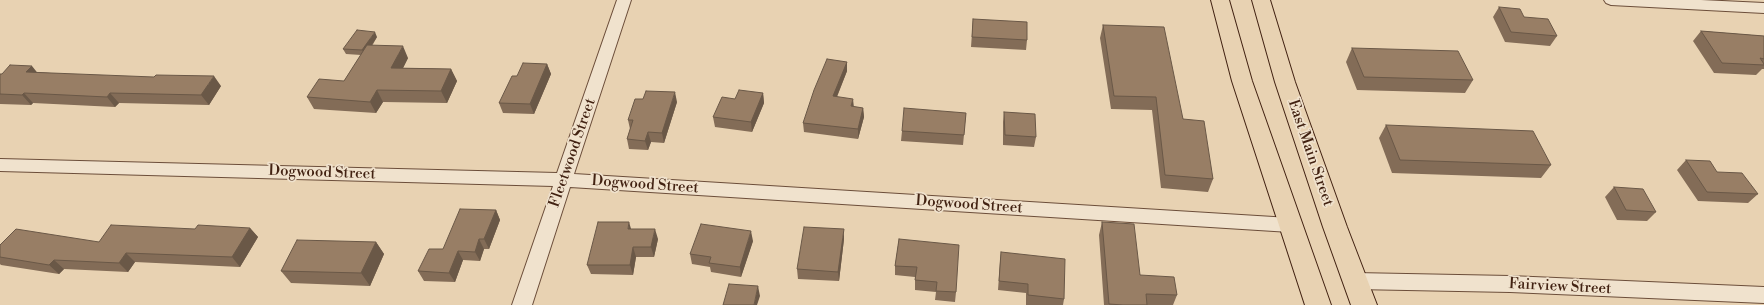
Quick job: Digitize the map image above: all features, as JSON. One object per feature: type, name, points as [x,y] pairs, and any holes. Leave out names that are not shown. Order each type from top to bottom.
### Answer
[{"type":"main road","points":[[1220,0],[1242,81],[1318,305]]},
{"type":"main road","name":"East Main Street","points":[[1261,0],[1285,82],[1364,305]]},
{"type":"street","name":"Fleetwood Street","points":[[522,305],[624,0]]},
{"type":"street","points":[[1611,0],[1764,8]]},
{"type":"street","name":"Dogwood Street","points":[[0,165],[564,180],[1290,225]]},
{"type":"street","name":"Fairview Street","points":[[1355,281],[1510,284],[1764,295]]},
{"type":"building","points":[[1499,7],[1520,9],[1524,17],[1548,19],[1557,36],[1511,32]]},
{"type":"building","points":[[973,19],[1027,22],[1027,40],[972,37]]},
{"type":"building","points":[[1103,25],[1164,27],[1183,119],[1204,121],[1213,179],[1165,175],[1156,97],[1114,96]]},
{"type":"building","points":[[357,30],[375,32],[362,50],[343,49]]},
{"type":"building","points":[[1701,31],[1764,36],[1764,59],[1760,58],[1764,65],[1722,63]]},
{"type":"building","points":[[367,45],[403,46],[391,68],[451,69],[441,91],[377,90],[370,102],[307,97],[319,79],[344,81]]},
{"type":"building","points":[[1352,48],[1458,51],[1473,80],[1364,77]]},
{"type":"building","points":[[827,59],[847,62],[833,96],[853,99],[851,106],[863,108],[858,129],[803,123],[814,90]]},
{"type":"building","points":[[523,63],[547,64],[530,104],[499,103],[512,76],[517,76]]},
{"type":"building","points":[[10,65],[32,66],[26,72],[154,77],[156,75],[214,76],[201,95],[110,93],[107,97],[24,93],[22,95],[0,94],[0,74],[2,74]]},
{"type":"building","points":[[739,90],[763,93],[751,122],[713,117],[722,97],[735,99]]},
{"type":"building","points":[[646,91],[675,92],[662,133],[648,132],[645,141],[627,139],[633,120],[628,120],[635,99],[643,99]]},
{"type":"building","points":[[904,108],[966,113],[964,135],[902,131]]},
{"type":"building","points":[[1004,112],[1035,114],[1036,137],[1005,135]]},
{"type":"building","points":[[1386,125],[1533,131],[1551,165],[1400,160]]},
{"type":"building","points":[[1686,160],[1710,161],[1717,172],[1742,173],[1758,194],[1707,192]]},
{"type":"building","points":[[1614,187],[1643,189],[1656,212],[1626,210]]},
{"type":"building","points":[[460,209],[496,210],[484,239],[479,239],[475,252],[458,251],[449,273],[418,271],[429,249],[443,249]]},
{"type":"building","points":[[598,222],[629,222],[628,229],[655,229],[651,247],[633,247],[630,265],[587,265]]},
{"type":"building","points":[[1102,222],[1134,224],[1140,275],[1174,277],[1177,295],[1146,294],[1147,305],[1109,304]]},
{"type":"building","points":[[701,224],[751,231],[740,267],[709,263],[711,257],[690,254]]},
{"type":"building","points":[[111,225],[195,229],[198,225],[250,228],[232,257],[126,253],[119,263],[54,260],[49,265],[0,257],[0,245],[16,229],[99,242]]},
{"type":"building","points":[[804,227],[844,229],[838,272],[797,269]]},
{"type":"building","points":[[899,239],[959,245],[956,292],[936,291],[937,282],[915,280],[917,267],[895,266]]},
{"type":"building","points":[[297,240],[376,242],[361,273],[281,271]]},
{"type":"building","points":[[1001,252],[1065,259],[1064,299],[1028,295],[1028,284],[999,281]]},
{"type":"building","points":[[729,284],[758,286],[754,305],[723,305]]}]
